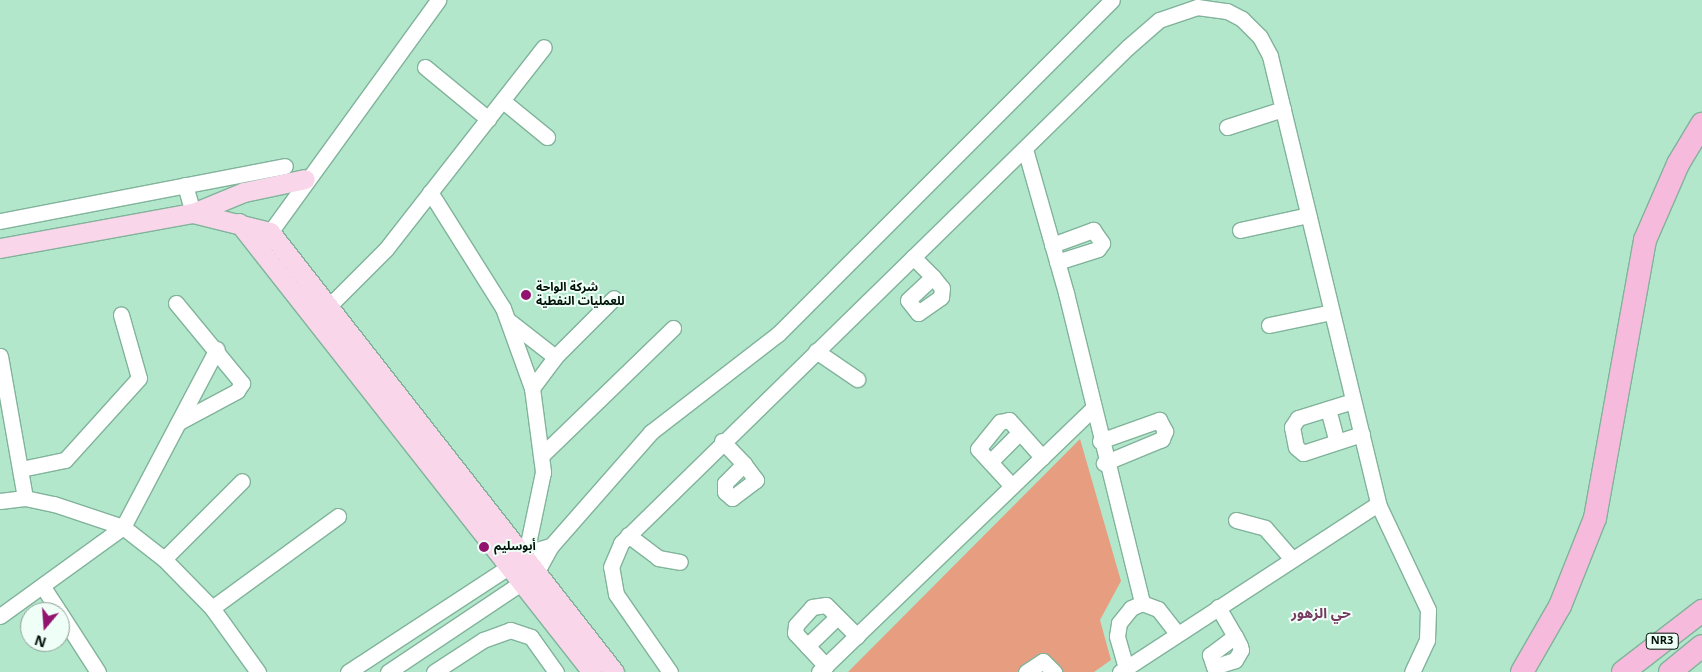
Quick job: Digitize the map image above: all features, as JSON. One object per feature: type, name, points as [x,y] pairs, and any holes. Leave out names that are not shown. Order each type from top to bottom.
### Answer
[{"type":"highway","points":[[1522,672],[1560,606],[1595,518],[1643,248],[1659,204],[1702,124]]},
{"type":"highway","name":"NR3","points":[[1623,672],[1702,611]]},
{"type":"highway","name":"NR3","points":[[1670,672],[1702,646]]},
{"type":"main road","points":[[0,248],[193,213],[244,192],[305,179]]},
{"type":"main road","points":[[193,213],[239,223],[265,240],[330,306],[530,579],[592,672]]},
{"type":"main road","points":[[265,240],[518,563]]},
{"type":"main road","points":[[530,579],[614,672]]},
{"type":"street","points":[[265,240],[305,179],[438,0]]},
{"type":"street","points":[[388,672],[530,579],[551,546],[651,432],[778,334],[1112,0]]},
{"type":"street","points":[[670,672],[620,600],[612,581],[615,553],[628,535],[1146,29],[1186,9],[1226,11],[1251,26],[1270,56],[1378,504],[1428,610],[1427,640],[1412,672]]},
{"type":"street","points":[[330,306],[386,249],[544,47]]},
{"type":"street","points":[[425,66],[488,119]]},
{"type":"street","points":[[503,101],[547,137]]},
{"type":"street","points":[[1226,127],[1283,109]]},
{"type":"street","points":[[1025,149],[1057,262],[1104,463],[1142,603],[1165,615],[1177,633]]},
{"type":"street","points":[[0,221],[285,166]]},
{"type":"street","points":[[185,185],[193,213]]},
{"type":"street","points":[[430,192],[509,321],[532,388],[543,454],[542,487],[518,563]]},
{"type":"street","points":[[1240,230],[1308,215]]},
{"type":"street","points":[[1052,245],[1093,230],[1102,243],[1098,248],[1057,262]]},
{"type":"street","points":[[913,257],[933,278]]},
{"type":"street","points":[[532,388],[555,357],[614,298]]},
{"type":"street","points":[[176,302],[241,377],[241,388],[179,422]]},
{"type":"street","points":[[1269,325],[1332,312]]},
{"type":"street","points":[[21,469],[65,460],[139,378],[121,314]]},
{"type":"street","points":[[509,321],[555,357]]},
{"type":"street","points":[[543,454],[673,328]]},
{"type":"street","points":[[0,616],[43,587],[123,527],[217,349]]},
{"type":"street","points":[[816,351],[857,379]]},
{"type":"street","points":[[0,356],[25,498]]},
{"type":"street","points":[[1354,401],[1294,422],[1296,447],[1303,453],[1362,434]]},
{"type":"street","points":[[857,636],[826,605],[812,607],[795,629],[822,669],[857,636],[1012,486],[1042,456],[1092,409]]},
{"type":"street","points":[[1328,409],[1337,442]]},
{"type":"street","points":[[1012,486],[978,449],[980,441],[1003,420],[1020,432],[1042,456]]},
{"type":"street","points":[[1100,442],[1158,420],[1165,431],[1162,439],[1104,463]]},
{"type":"street","points":[[990,462],[1020,432]]},
{"type":"street","points":[[722,442],[744,464]]},
{"type":"street","points":[[164,559],[242,481]]},
{"type":"street","points":[[0,501],[25,498],[82,511],[123,527],[164,559],[212,608],[258,672]]},
{"type":"street","points":[[1142,603],[1131,608],[1119,624],[1118,640],[1123,670],[1177,633],[1378,504]]},
{"type":"street","points":[[212,608],[338,516]]},
{"type":"street","points":[[1236,520],[1264,528],[1292,559]]},
{"type":"street","points":[[628,535],[658,558],[680,562]]},
{"type":"street","points":[[348,672],[518,563],[538,548],[551,546]]},
{"type":"street","points":[[43,587],[53,602]]},
{"type":"street","points":[[1218,607],[1235,636]]},
{"type":"street","points":[[807,646],[837,617]]},
{"type":"street","points":[[70,629],[98,672]]},
{"type":"street","points":[[434,672],[483,640],[510,630],[531,637],[556,672]]},
{"type":"street","points":[[1026,672],[1043,661],[1054,672]]},
{"type":"shaded area","points":[[1080,439],[1121,581],[1100,620],[1111,660],[1094,672],[848,672]]},
{"type":"place","name":"شركة الواحة للعمليات النفطية","points":[[526,295]]},
{"type":"place","name":"أبوسليم","points":[[484,547]]},
{"type":"district","name":"حي الزهور","points":[[1321,614]]}]
